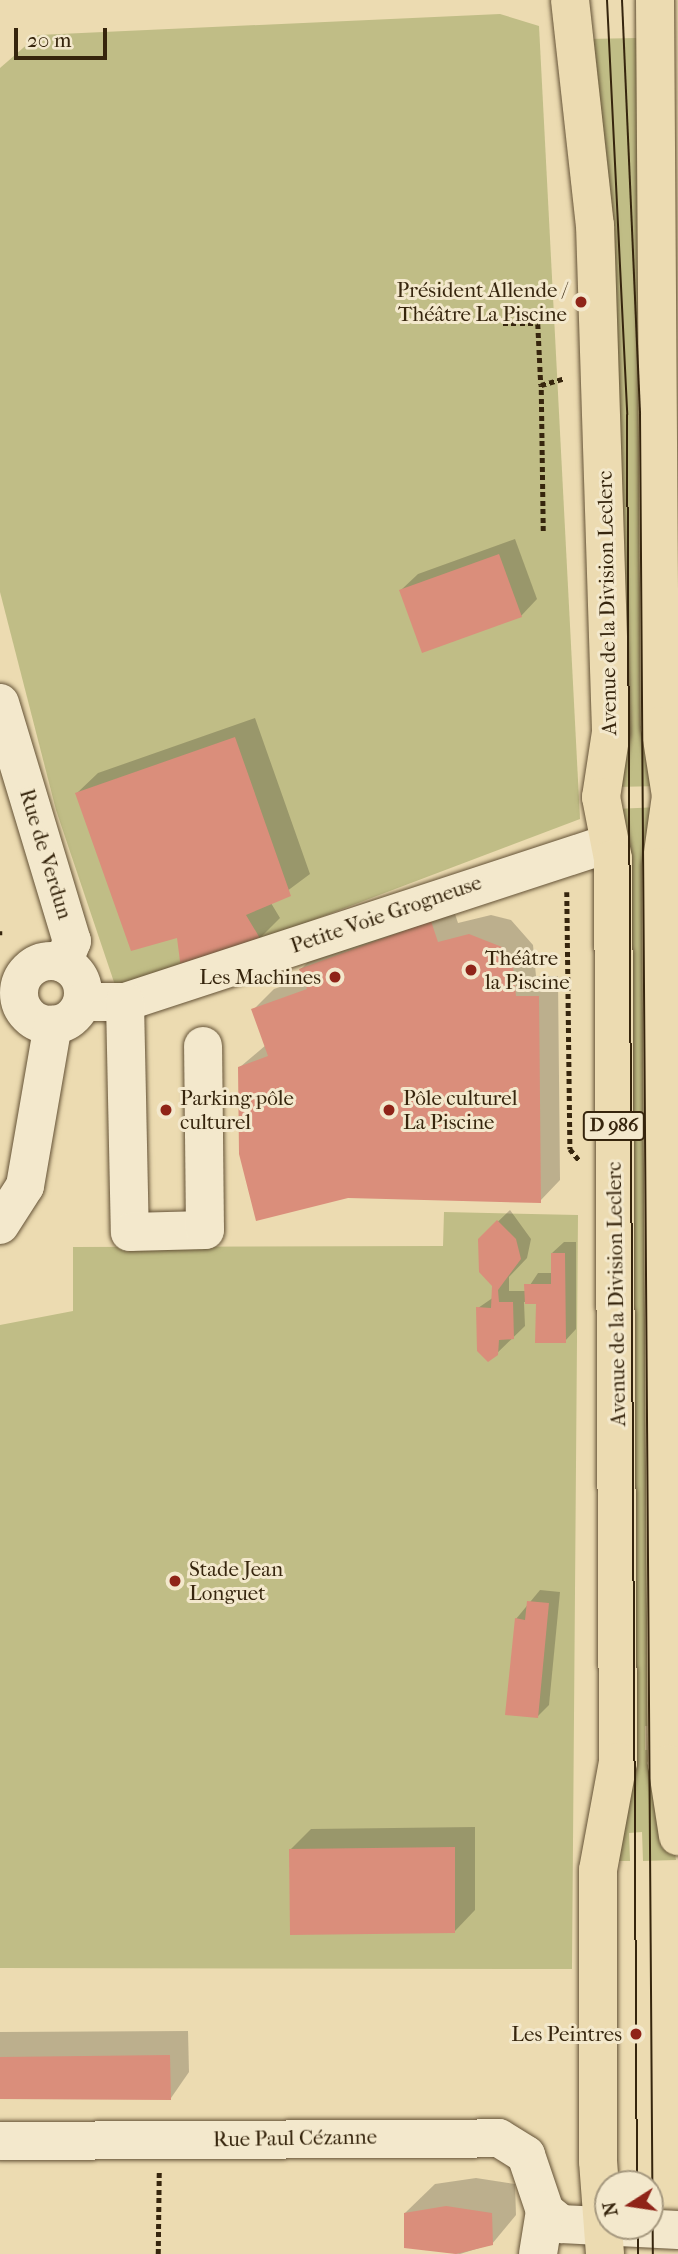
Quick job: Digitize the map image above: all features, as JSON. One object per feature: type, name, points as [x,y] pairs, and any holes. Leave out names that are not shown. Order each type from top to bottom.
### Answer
[{"type":"main road","name":"Avenue de la Division Leclerc","points":[[570,0],[594,225],[602,367],[611,732],[601,797],[600,844],[614,1168],[618,1762],[598,1870],[598,2161],[605,2242]]},
{"type":"main road","name":"D 986","points":[[655,0],[660,726],[671,796],[661,867],[673,1564],[667,1764],[678,1836]]},
{"type":"street","name":"Rue de Verdun","points":[[0,704],[72,941],[63,963]]},
{"type":"street","name":"Petite Voie Grogneuse","points":[[67,1013],[125,1002],[600,844]]},
{"type":"street","points":[[0,1225],[25,1186],[77,976],[63,963],[43,961],[26,972],[10,1003],[30,1017],[67,1013]]},
{"type":"street","points":[[125,1002],[130,1233],[205,1230],[203,1046]]},
{"type":"street","name":"Rue Paul Cézanne","points":[[0,2141],[499,2138],[526,2155],[556,2218]]},
{"type":"street","points":[[538,2254],[556,2218],[605,2242],[678,2230]]},
{"type":"path","points":[[503,324],[538,324],[543,531]]},
{"type":"path","points":[[541,385],[602,367]]},
{"type":"path","points":[[600,844],[567,883],[570,1149],[586,1168],[614,1168]]},
{"type":"path","points":[[158,2254],[159,2139]]},
{"type":"shaded area","points":[[500,14],[539,26],[580,819],[118,994],[56,810],[0,592],[0,68],[38,35]]},
{"type":"shaded area","points":[[637,38],[661,786],[615,787],[586,39]]},
{"type":"shaded area","points":[[660,807],[660,1726],[645,1726],[645,1750],[659,1750],[676,1860],[643,1861],[642,1832],[629,1833],[630,1861],[611,1861],[615,809]]},
{"type":"shaded area","points":[[444,1212],[578,1215],[572,1969],[0,1968],[0,1325],[73,1311],[73,1247],[443,1246]]},
{"type":"building","points":[[499,554],[522,617],[422,653],[399,590]]},
{"type":"building","points":[[235,737],[291,896],[246,915],[261,940],[181,969],[177,938],[131,951],[75,793]]},
{"type":"building","name":"Pôle culturel La Piscine","points":[[431,921],[438,942],[469,934],[502,947],[513,966],[516,996],[539,996],[541,1203],[348,1198],[256,1221],[239,1154],[238,1067],[268,1056],[251,1009],[307,989],[299,969]]},
{"type":"building","points":[[497,1220],[516,1239],[521,1259],[498,1290],[499,1302],[513,1302],[514,1339],[499,1340],[498,1355],[488,1362],[477,1351],[476,1307],[491,1308],[492,1286],[479,1272],[478,1239]]},
{"type":"building","points":[[551,1253],[565,1253],[566,1343],[535,1343],[536,1304],[525,1304],[524,1284],[551,1284]]},
{"type":"building","points":[[527,1601],[549,1603],[538,1718],[505,1715],[515,1618],[525,1620]]},
{"type":"building","points":[[455,1847],[455,1933],[290,1935],[289,1849]]},
{"type":"building","points":[[170,2055],[171,2100],[0,2099],[0,2057]]},
{"type":"building","points":[[446,2206],[492,2213],[493,2245],[456,2254],[404,2248],[404,2213]]},
{"type":"tram line","points":[[607,0],[627,415],[637,2170]]},
{"type":"tram line","points":[[622,0],[640,414],[653,2254]]},
{"type":"tram line","points":[[638,2240],[638,2254]]},
{"type":"place","name":"Président Allende / Théâtre La Piscine","points":[[581,302]]},
{"type":"place","name":"Théâtre la Piscine","points":[[471,970]]},
{"type":"place","name":"Les Machines","points":[[335,977]]},
{"type":"place","name":"Parking pôle culturel","points":[[166,1110]]},
{"type":"place","name":"Pôle culturel La Piscine","points":[[389,1110]]},
{"type":"place","name":"Stade Jean Longuet","points":[[175,1581]]},
{"type":"place","name":"Les Peintres","points":[[636,2034]]}]
